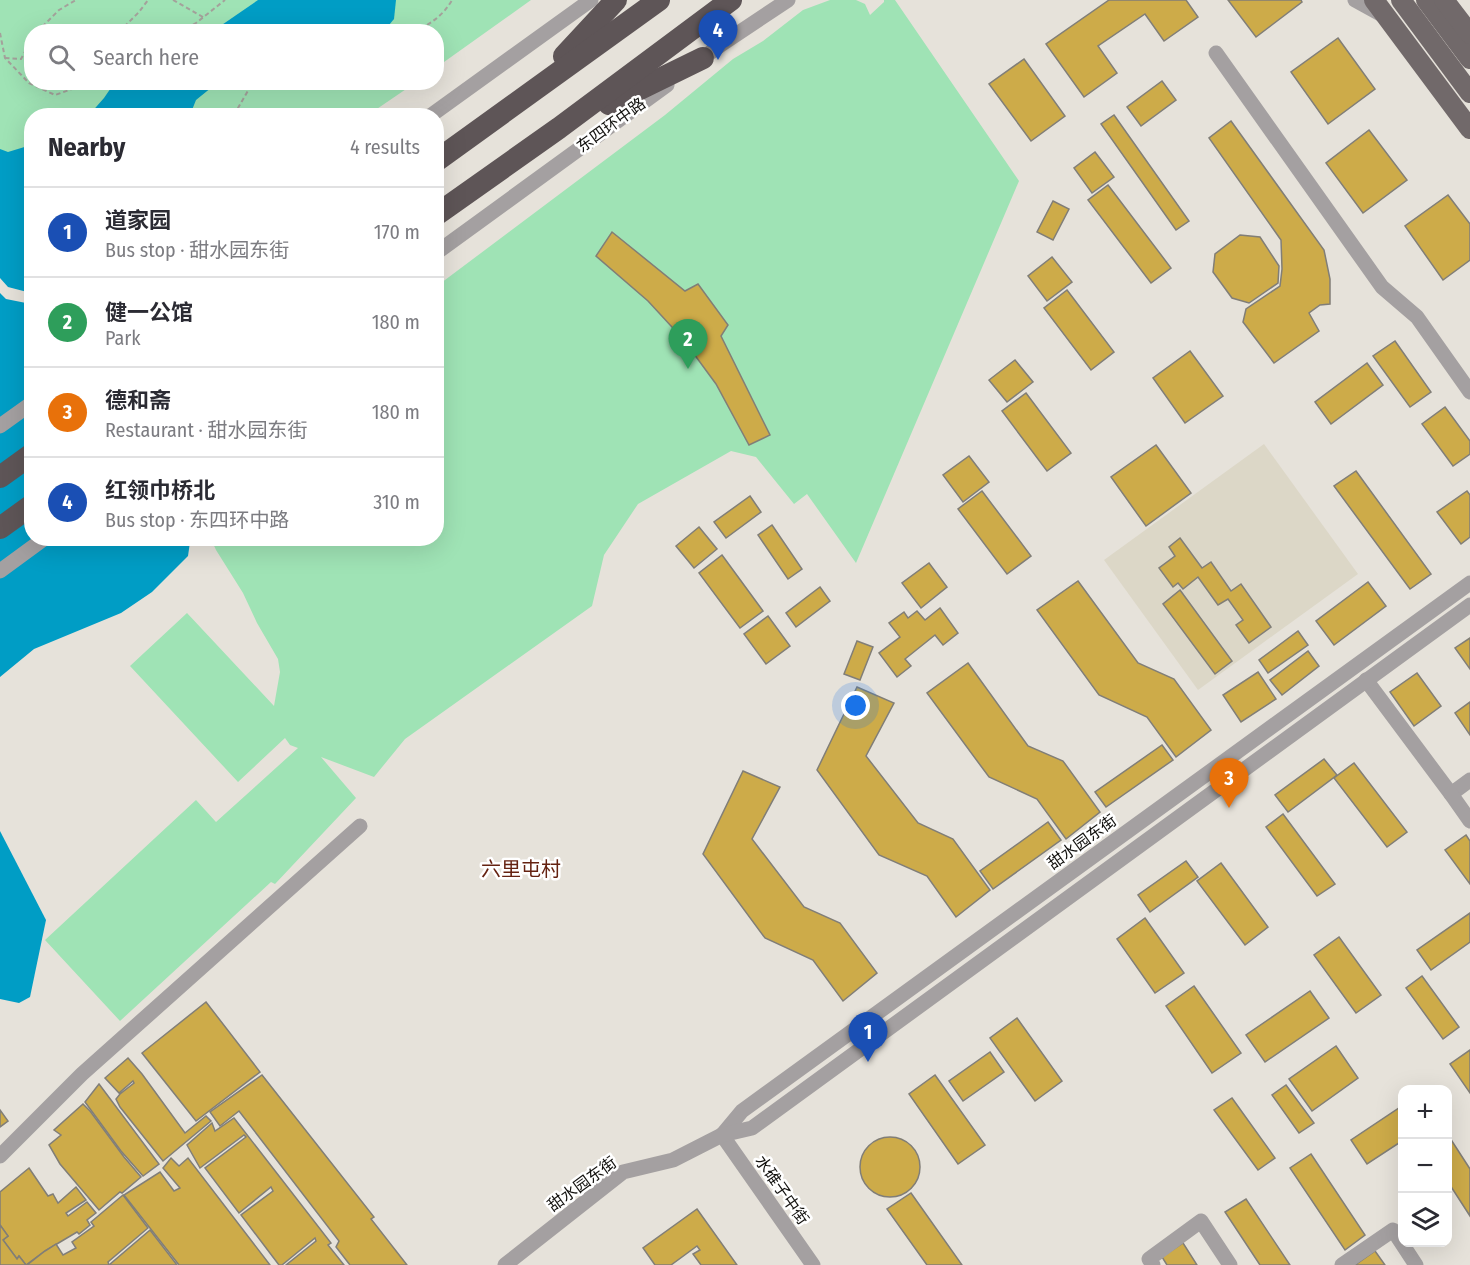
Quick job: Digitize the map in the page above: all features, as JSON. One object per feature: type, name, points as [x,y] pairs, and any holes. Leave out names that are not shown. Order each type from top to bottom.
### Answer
[{"type":"highway","points":[[531,93],[615,0]]},
{"type":"highway","points":[[444,155],[659,0]]},
{"type":"highway","name":"东四环中路","points":[[444,209],[559,128],[731,0]]},
{"type":"highway","points":[[559,128],[703,58]]},
{"type":"highway","points":[[0,477],[24,460]]},
{"type":"highway","points":[[0,528],[24,511]]},
{"type":"main road","points":[[1374,0],[1470,129]]},
{"type":"main road","points":[[1401,0],[1470,93]]},
{"type":"main road","points":[[1426,0],[1470,59]]},
{"type":"main road","points":[[1444,0],[1470,34]]},
{"type":"street","points":[[441,108],[591,0]]},
{"type":"street","points":[[1355,0],[1387,18]]},
{"type":"street","name":"东四环中路","points":[[444,247],[722,44],[788,1]]},
{"type":"street","points":[[1216,53],[1382,287],[1417,317],[1470,392]]},
{"type":"street","points":[[0,426],[24,409]]},
{"type":"street","points":[[0,571],[34,546]]},
{"type":"street","name":"甜水园东街","points":[[722,1135],[742,1111],[1470,584]]},
{"type":"street","name":"甜水园东街","points":[[505,1265],[623,1172],[673,1160],[722,1135],[752,1128],[1470,605]]},
{"type":"street","points":[[1366,680],[1470,821]]},
{"type":"street","points":[[1451,794],[1470,780]]},
{"type":"street","points":[[0,1156],[82,1074],[360,826]]},
{"type":"street","name":"水碓子中街","points":[[722,1135],[813,1265]]},
{"type":"street","points":[[1153,1265],[1149,1259],[1201,1221],[1230,1265]]},
{"type":"street","points":[[1342,1265],[1393,1230],[1416,1265]]},
{"type":"path","points":[[45,24],[59,10],[76,0]]},
{"type":"path","points":[[127,24],[148,0]]},
{"type":"path","points":[[173,0],[203,17]]},
{"type":"path","points":[[192,24],[225,0]]},
{"type":"path","points":[[430,24],[446,10],[452,0]]},
{"type":"path","points":[[0,33],[5,58],[24,78]]},
{"type":"path","points":[[5,58],[21,59],[24,54]]},
{"type":"path","points":[[44,90],[55,95],[69,90]]},
{"type":"path","points":[[238,108],[248,90]]},
{"type":"shaded area","points":[[1264,444],[1358,574],[1198,690],[1104,560]]},
{"type":"green space","points":[[0,0],[531,0],[444,62],[444,24],[24,24],[24,90],[405,90],[378,108],[24,108],[24,365],[0,383]]},
{"type":"green space","points":[[830,0],[856,0],[865,4],[870,15],[884,0],[895,0],[1019,181],[856,563],[807,494],[794,504],[756,457],[731,451],[638,504],[604,555],[592,606],[405,739],[374,777],[321,757],[356,798],[275,884],[271,882],[120,1021],[45,940],[196,800],[216,822],[298,748],[290,745],[285,738],[238,782],[130,666],[187,613],[274,706],[280,672],[278,659],[243,593],[214,546],[444,546],[444,281],[665,115],[733,59],[763,41],[803,10]]},
{"type":"water","points":[[258,0],[396,0],[394,19],[390,24],[223,24]]},
{"type":"water","points":[[110,90],[208,90],[196,100],[193,108],[95,108]]},
{"type":"water","points":[[24,147],[24,546],[189,546],[188,556],[152,592],[121,613],[34,649],[0,677],[0,149],[8,152]]},
{"type":"water","points":[[0,831],[46,920],[30,997],[19,1003],[0,999]]},
{"type":"pier","points":[[0,278],[8,287],[24,291],[24,303],[6,299],[0,293]]},
{"type":"building","points":[[1109,0],[1186,0],[1198,17],[1164,41],[1145,14],[1098,46],[1117,73],[1084,97],[1046,44]]},
{"type":"building","points":[[1228,0],[1301,0],[1302,2],[1256,37]]},
{"type":"building","points":[[1338,38],[1375,89],[1328,124],[1291,72]]},
{"type":"building","points":[[1024,59],[1065,116],[1031,141],[989,84]]},
{"type":"building","points":[[1162,81],[1176,100],[1141,126],[1127,107]]},
{"type":"building","points":[[1114,115],[1189,221],[1176,230],[1101,124]]},
{"type":"building","points":[[1231,121],[1324,250],[1330,279],[1330,304],[1320,305],[1309,313],[1319,331],[1274,363],[1243,322],[1246,309],[1280,286],[1281,240],[1209,138]]},
{"type":"building","points":[[1369,130],[1407,180],[1363,213],[1326,163]]},
{"type":"building","points":[[1095,152],[1114,177],[1092,193],[1074,168]]},
{"type":"building","points":[[1108,185],[1171,268],[1151,283],[1088,200]]},
{"type":"building","points":[[1448,195],[1470,224],[1470,260],[1443,280],[1405,226]]},
{"type":"building","points":[[1053,201],[1069,209],[1053,240],[1037,232]]},
{"type":"building","points":[[612,232],[685,291],[698,284],[728,325],[721,336],[770,435],[749,445],[716,384],[683,339],[648,301],[596,256]]},
{"type":"building","points":[[1240,235],[1260,237],[1279,266],[1278,283],[1249,303],[1232,298],[1213,272],[1215,254]]},
{"type":"building","points":[[1052,257],[1072,282],[1047,301],[1028,276]]},
{"type":"building","points":[[1067,290],[1114,352],[1091,370],[1044,308]]},
{"type":"building","points":[[1395,341],[1431,392],[1410,407],[1373,356]]},
{"type":"building","points":[[1190,351],[1223,396],[1185,423],[1153,378]]},
{"type":"building","points":[[1015,360],[1033,382],[1007,402],[989,380]]},
{"type":"building","points":[[1367,363],[1383,385],[1331,424],[1315,402]]},
{"type":"building","points":[[1026,393],[1071,453],[1047,471],[1002,411]]},
{"type":"building","points":[[1445,407],[1470,441],[1470,454],[1453,466],[1422,424]]},
{"type":"building","points":[[1156,445],[1191,493],[1146,526],[1111,477]]},
{"type":"building","points":[[969,456],[989,482],[963,502],[943,475]]},
{"type":"building","points":[[1356,471],[1431,574],[1410,589],[1334,486]]},
{"type":"building","points":[[982,491],[1031,556],[1007,574],[958,509]]},
{"type":"building","points":[[1467,491],[1470,495],[1470,537],[1461,544],[1437,512]]},
{"type":"building","points":[[750,496],[761,512],[726,538],[714,522]]},
{"type":"building","points":[[772,525],[802,569],[788,579],[758,535]]},
{"type":"building","points":[[699,527],[717,549],[694,568],[676,546]]},
{"type":"building","points":[[1180,538],[1202,568],[1211,562],[1231,591],[1241,584],[1271,627],[1249,643],[1236,625],[1243,620],[1228,599],[1218,605],[1198,577],[1183,589],[1178,583],[1173,587],[1159,568],[1175,556],[1169,547]]},
{"type":"building","points":[[722,555],[763,611],[740,628],[699,573]]},
{"type":"building","points":[[929,563],[947,587],[921,608],[902,583]]},
{"type":"building","points":[[1078,581],[1138,663],[1174,679],[1211,730],[1176,757],[1147,717],[1099,695],[1037,610]]},
{"type":"building","points":[[1368,582],[1386,606],[1334,645],[1316,621]]},
{"type":"building","points":[[820,587],[830,601],[796,627],[786,613]]},
{"type":"building","points":[[1180,590],[1232,661],[1215,674],[1163,604]]},
{"type":"building","points":[[940,608],[958,633],[943,645],[935,635],[905,659],[911,666],[897,677],[879,653],[900,637],[889,623],[904,612],[908,618],[917,611],[925,620]]},
{"type":"building","points":[[768,616],[790,646],[766,664],[744,634]]},
{"type":"building","points":[[1298,631],[1308,645],[1268,673],[1259,660]]},
{"type":"building","points":[[1470,638],[1470,669],[1455,648]]},
{"type":"building","points":[[857,641],[873,647],[860,680],[844,674]]},
{"type":"building","points":[[1308,651],[1319,666],[1282,695],[1270,680]]},
{"type":"building","points":[[968,663],[1028,746],[1063,761],[1100,812],[1066,839],[1037,799],[989,777],[927,693]]},
{"type":"building","points":[[1258,672],[1276,699],[1241,722],[1223,695]]},
{"type":"building","points":[[1417,673],[1441,706],[1414,726],[1390,692]]},
{"type":"building","points":[[857,687],[894,703],[866,756],[918,823],[953,839],[990,890],[956,917],[927,876],[879,855],[817,770]]},
{"type":"building","points":[[1470,702],[1470,735],[1455,713]]},
{"type":"building","points":[[1162,745],[1173,760],[1106,807],[1095,792]]},
{"type":"building","points":[[1324,759],[1337,775],[1288,812],[1275,795]]},
{"type":"building","points":[[1354,763],[1407,832],[1387,847],[1334,778]]},
{"type":"building","points":[[743,771],[780,787],[752,839],[804,907],[840,923],[877,973],[843,1001],[813,960],[765,938],[703,854]]},
{"type":"building","points":[[1283,814],[1335,884],[1317,896],[1266,827]]},
{"type":"building","points":[[1048,822],[1061,840],[993,889],[980,871]]},
{"type":"building","points":[[1466,835],[1470,841],[1470,884],[1445,850]]},
{"type":"building","points":[[1186,861],[1198,877],[1150,912],[1138,895]]},
{"type":"building","points":[[1221,863],[1268,927],[1245,945],[1197,881]]},
{"type":"building","points":[[1470,913],[1470,942],[1431,970],[1417,950]]},
{"type":"building","points":[[1145,918],[1184,973],[1155,993],[1117,939]]},
{"type":"building","points":[[1339,937],[1381,995],[1356,1013],[1314,955]]},
{"type":"building","points":[[1422,976],[1459,1027],[1443,1039],[1406,988]]},
{"type":"building","points":[[1194,986],[1241,1053],[1212,1073],[1166,1006]]},
{"type":"building","points":[[1310,991],[1329,1018],[1265,1062],[1246,1035]]},
{"type":"building","points":[[206,1002],[260,1072],[196,1121],[142,1053]]},
{"type":"building","points":[[1017,1018],[1062,1081],[1035,1101],[990,1038]]},
{"type":"building","points":[[1336,1046],[1358,1078],[1312,1111],[1289,1079]]},
{"type":"building","points":[[1470,1050],[1470,1093],[1450,1064]]},
{"type":"building","points":[[990,1052],[1004,1072],[963,1101],[949,1081]]},
{"type":"building","points":[[128,1058],[185,1133],[206,1116],[211,1121],[163,1161],[116,1099],[134,1083],[133,1081],[119,1093],[105,1078]]},
{"type":"building","points":[[262,1075],[374,1217],[371,1219],[407,1265],[350,1265],[336,1247],[339,1241],[239,1111],[220,1126],[210,1112]]},
{"type":"building","points":[[935,1075],[985,1145],[958,1164],[909,1094]]},
{"type":"building","points":[[99,1084],[159,1164],[143,1176],[121,1151],[85,1102]]},
{"type":"building","points":[[1286,1085],[1314,1123],[1299,1133],[1272,1095]]},
{"type":"building","points":[[1232,1098],[1275,1158],[1258,1170],[1214,1110]]},
{"type":"building","points":[[83,1104],[141,1177],[99,1210],[60,1164],[49,1145],[61,1135],[54,1130]]},
{"type":"building","points":[[1398,1109],[1398,1144],[1367,1164],[1351,1140]]},
{"type":"building","points":[[0,1110],[8,1121],[0,1127]]},
{"type":"building","points":[[234,1118],[331,1243],[328,1245],[344,1265],[286,1265],[316,1241],[315,1238],[282,1265],[279,1265],[241,1215],[273,1191],[271,1187],[239,1213],[205,1168],[246,1137],[244,1135],[200,1168],[187,1145],[212,1123],[215,1131]]},
{"type":"building","points":[[884,1137],[896,1137],[907,1142],[915,1150],[920,1167],[918,1179],[907,1192],[896,1197],[884,1197],[873,1192],[865,1184],[860,1173],[860,1161],[865,1150],[873,1142]]},
{"type":"building","points":[[1452,1141],[1470,1169],[1470,1216],[1452,1188]]},
{"type":"building","points":[[1311,1154],[1365,1235],[1345,1250],[1290,1168]]},
{"type":"building","points":[[171,1158],[179,1166],[188,1158],[270,1265],[179,1265],[124,1195],[160,1172],[174,1191],[180,1188],[163,1168]]},
{"type":"building","points":[[29,1168],[48,1196],[53,1194],[58,1203],[76,1187],[86,1200],[66,1213],[68,1216],[87,1202],[96,1213],[87,1220],[90,1225],[79,1234],[77,1232],[26,1265],[19,1256],[17,1259],[3,1240],[8,1236],[0,1225],[0,1192]]},
{"type":"building","points":[[911,1193],[962,1265],[927,1265],[887,1209]]},
{"type":"building","points":[[123,1195],[148,1228],[108,1262],[109,1265],[27,1265],[56,1244],[63,1255],[76,1248],[72,1242],[94,1226],[91,1222]]},
{"type":"building","points":[[1246,1199],[1290,1265],[1260,1265],[1225,1212]]},
{"type":"building","points":[[697,1209],[737,1265],[701,1265],[693,1254],[700,1250],[697,1246],[671,1265],[655,1265],[643,1248]]},
{"type":"building","points":[[0,1225],[8,1236],[3,1240],[17,1259],[19,1256],[26,1265],[0,1265]]},
{"type":"building","points":[[150,1230],[177,1265],[109,1265]]},
{"type":"building","points":[[1183,1243],[1197,1265],[1167,1265],[1162,1257]]},
{"type":"building","points":[[1375,1251],[1385,1265],[1355,1265]]},
{"type":"place","name":"红领巾桥北","points":[[718,60]]},
{"type":"place","name":"健一公馆","points":[[688,369]]},
{"type":"place","name":"德和斋","points":[[1229,808]]},
{"type":"place","name":"道家园","points":[[868,1062]]},
{"type":"district","name":"六里屯村","points":[[521,869]]}]
